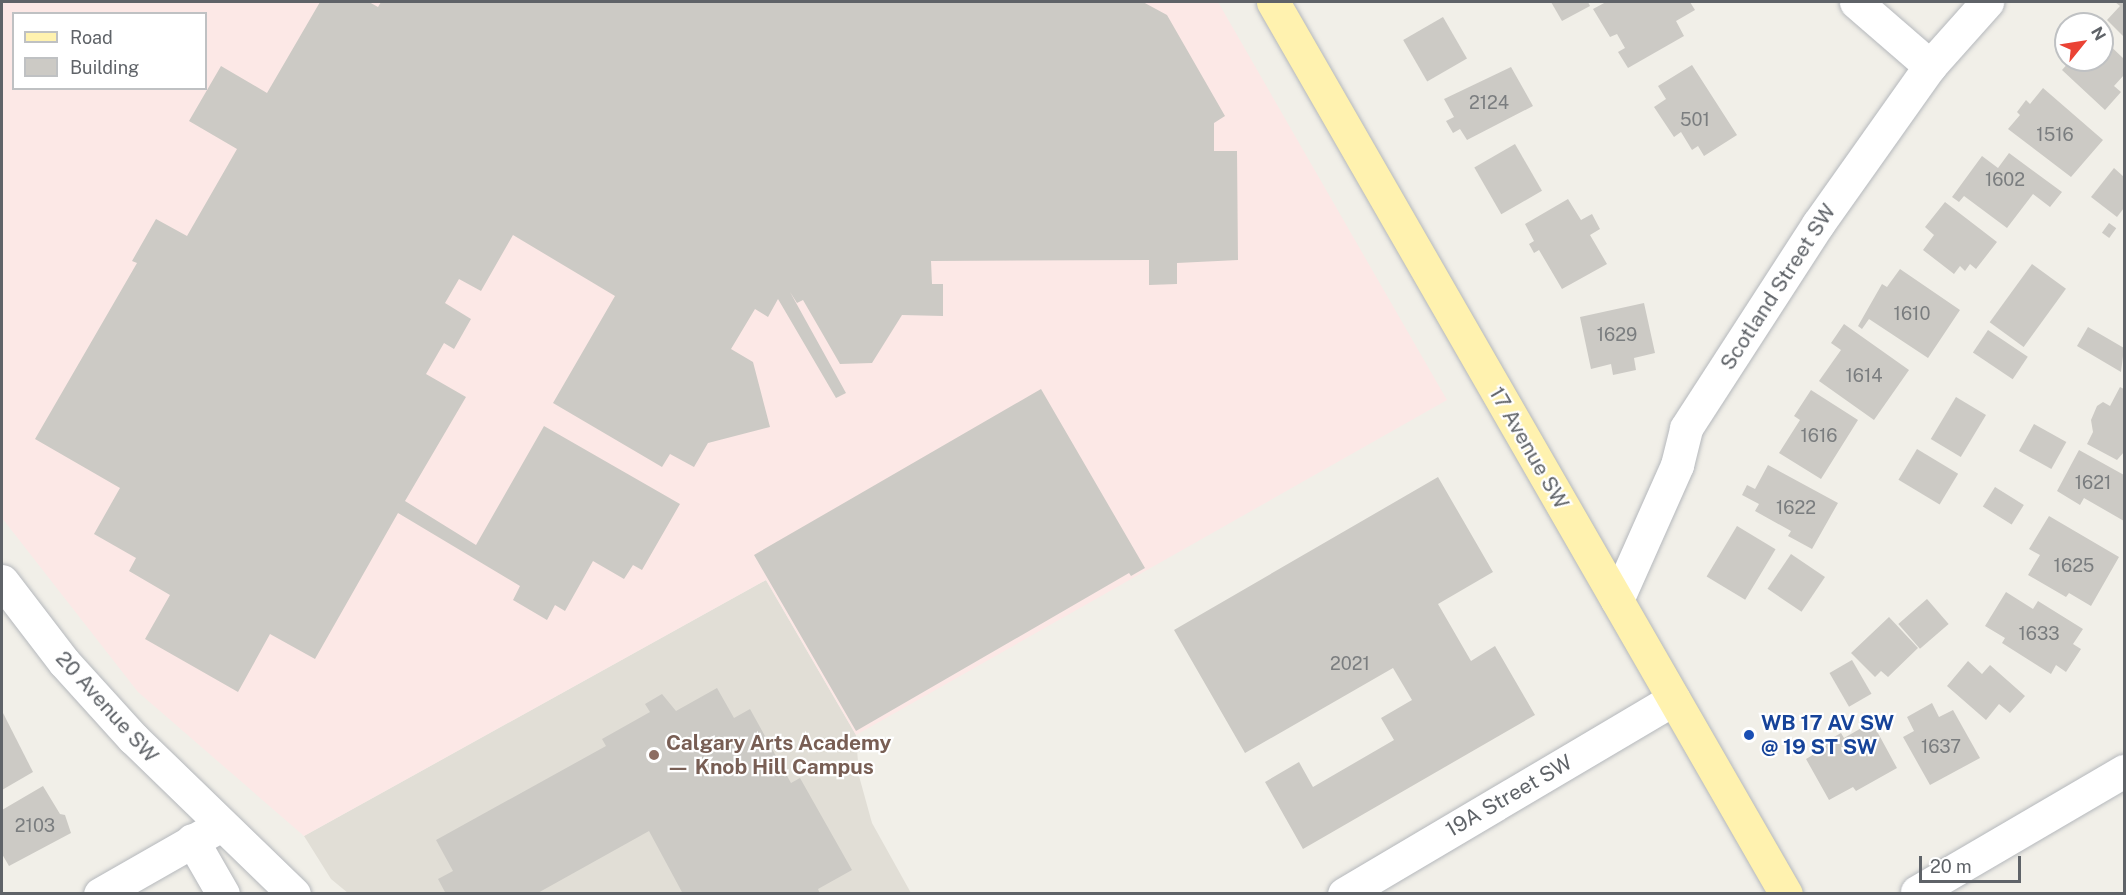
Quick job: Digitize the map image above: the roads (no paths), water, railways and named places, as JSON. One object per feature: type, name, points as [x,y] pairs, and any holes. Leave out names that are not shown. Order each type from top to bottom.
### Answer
[{"type":"main road","name":"17 Avenue SW","points":[[1273,2],[1786,894]]},
{"type":"street","points":[[1856,2],[1930,66]]},
{"type":"street","name":"Scotland Street SW","points":[[1617,600],[1677,465],[1686,428],[1818,224],[1930,66],[1986,2]]},
{"type":"street","name":"20 Avenue SW","points":[[2,581],[104,706],[221,825],[294,894]]},
{"type":"street","name":"19A Street SW","points":[[1344,894],[1674,699]]},
{"type":"street","points":[[1917,892],[2124,771]]},
{"type":"street","points":[[100,894],[221,825]]},
{"type":"street","points":[[192,840],[223,894]]},
{"type":"place","name":"WB 17 AV SW @ 19 ST SW","points":[[1749,735]]},
{"type":"place","name":"Calgary Arts Academy — Knob Hill Campus","points":[[654,755]]}]
